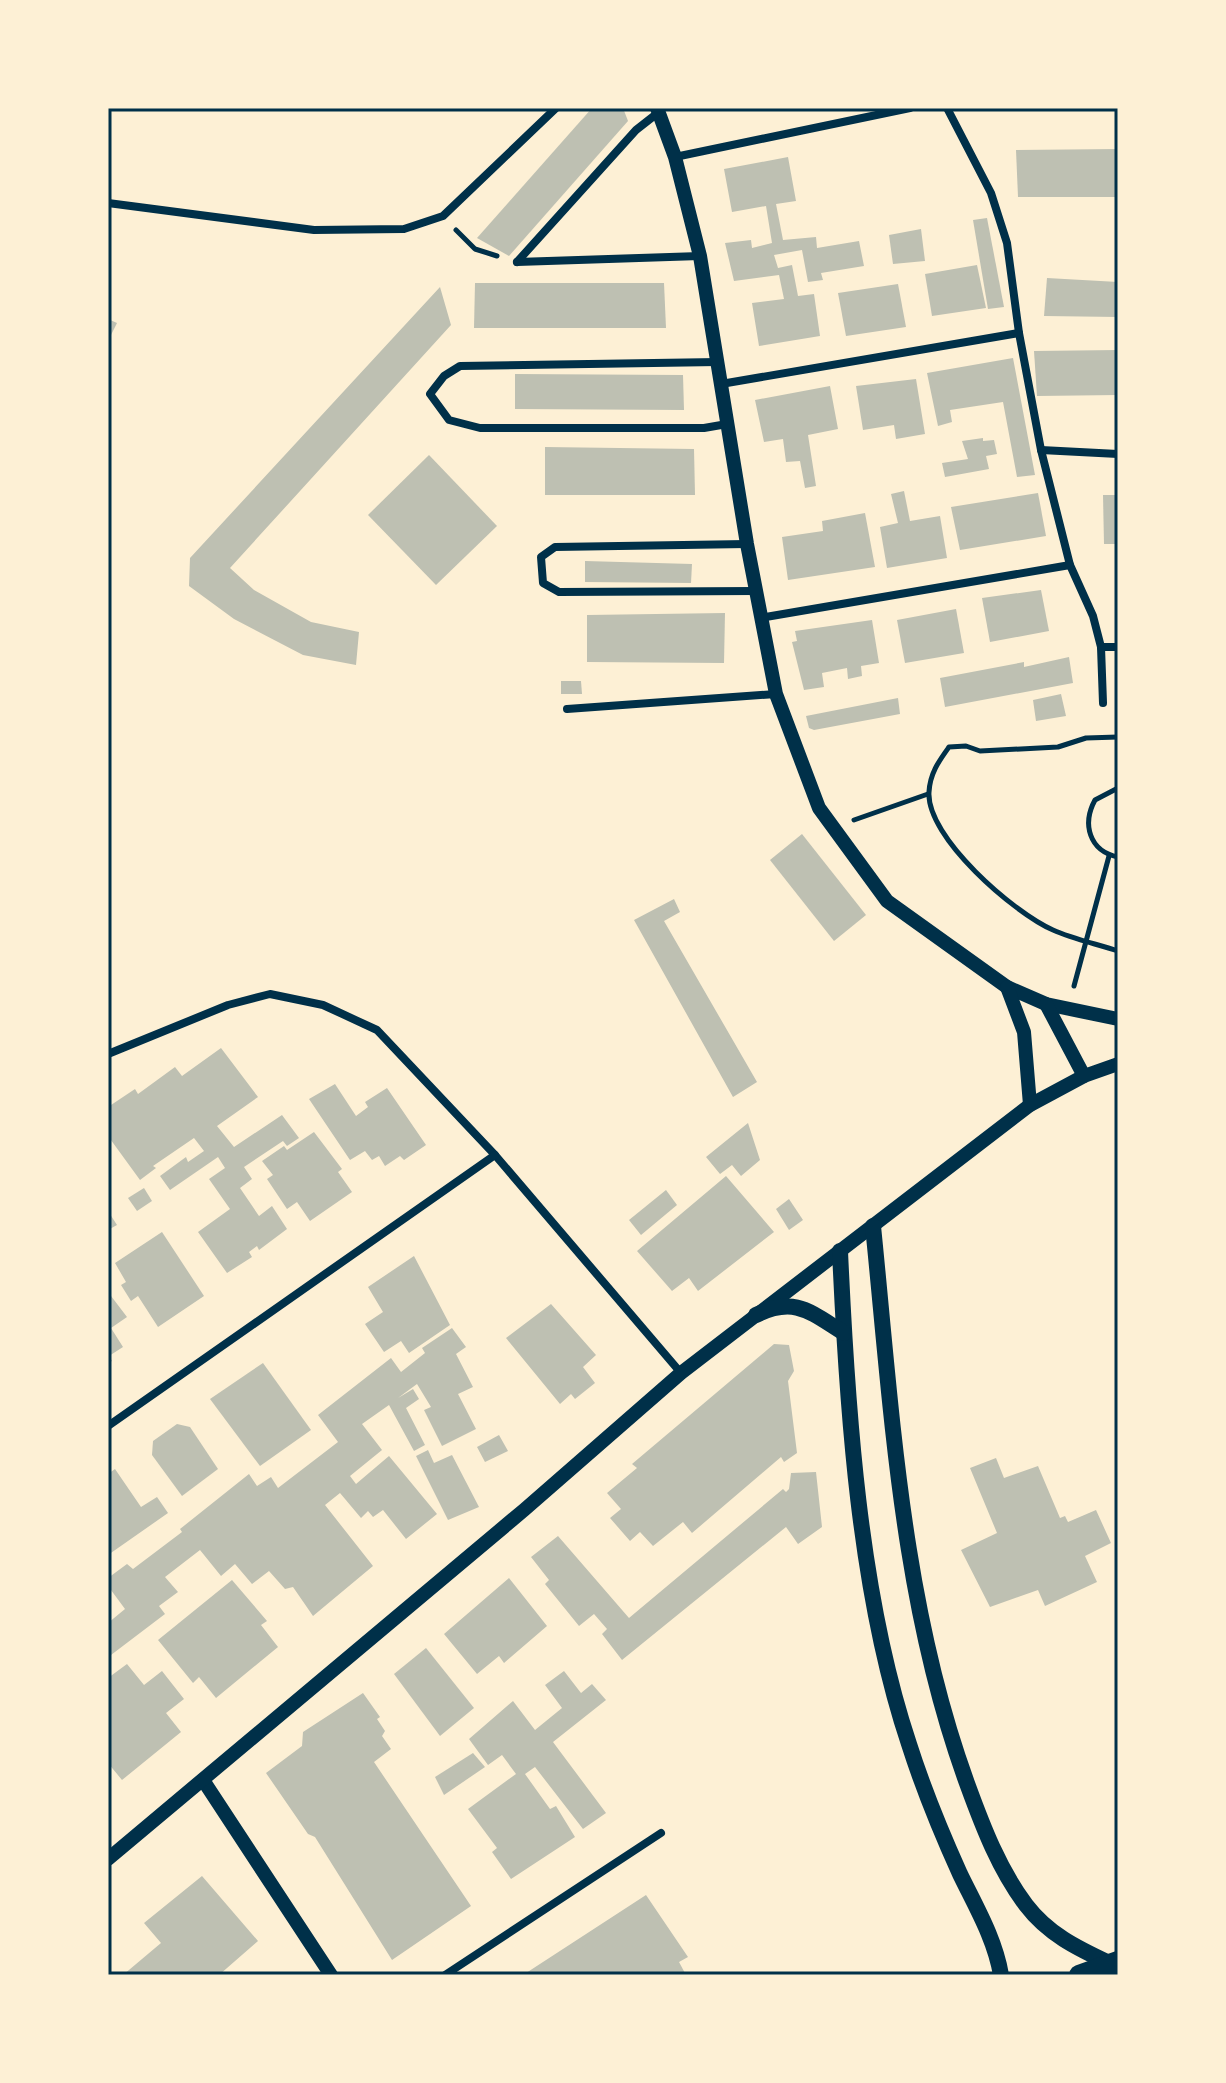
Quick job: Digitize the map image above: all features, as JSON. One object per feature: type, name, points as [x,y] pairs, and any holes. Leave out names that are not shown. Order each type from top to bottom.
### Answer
[{"type":"main road","points":[[873,1226],[914,1588],[927,1658],[947,1731],[993,1850],[1026,1905],[1065,1943],[1114,1962]]},
{"type":"main road","points":[[840,1251],[844,1333],[866,1547],[886,1663],[908,1743],[932,1808],[990,1935],[1001,1975]]},
{"type":"main road","points":[[756,1315],[776,1305],[792,1305],[844,1333]]},
{"type":"main road","points":[[1079,1975],[1114,1962]]},
{"type":"street","points":[[108,203],[314,230],[369,232],[404,229],[443,216],[556,108]]},
{"type":"street","points":[[675,157],[910,108]]},
{"type":"street","points":[[947,108],[991,193],[1007,243],[1019,333],[1041,450],[1070,565],[1093,616],[1101,647],[1103,703]]},
{"type":"street","points":[[517,262],[636,130],[659,109],[675,157],[700,256],[755,591],[776,694],[819,808],[887,901],[1007,987],[1046,1004],[1118,1019]]},
{"type":"street","points":[[517,262],[700,256]]},
{"type":"street","points":[[721,384],[1019,333]]},
{"type":"street","points":[[718,362],[460,366],[444,376],[430,394],[449,420],[480,428],[704,428],[727,424]]},
{"type":"street","points":[[1041,450],[1118,454]]},
{"type":"street","points":[[747,544],[555,547],[541,557],[543,583],[559,592],[755,591]]},
{"type":"street","points":[[760,618],[1070,565]]},
{"type":"street","points":[[1101,647],[1118,647]]},
{"type":"street","points":[[567,709],[776,694]]},
{"type":"street","points":[[1007,987],[1024,1032],[1030,1105]]},
{"type":"street","points":[[108,1054],[228,1005],[270,994],[323,1005],[377,1030],[495,1155],[681,1373]]},
{"type":"street","points":[[1046,1004],[1084,1076]]},
{"type":"street","points":[[108,1859],[681,1373],[1030,1105],[1084,1076],[1118,1064]]},
{"type":"street","points":[[108,1426],[495,1155]]},
{"type":"street","points":[[203,1780],[331,1975]]},
{"type":"street","points":[[445,1975],[661,1833]]},
{"type":"path","points":[[443,216],[475,249],[517,262]]},
{"type":"path","points":[[1118,737],[1086,738],[1042,748],[980,751],[966,746],[949,747],[934,768],[928,794],[942,834],[981,878],[1052,930],[1118,951]]},
{"type":"path","points":[[1118,788],[1095,800],[1087,820],[1093,841],[1109,856],[1118,857]]},
{"type":"path","points":[[852,820],[928,794]]},
{"type":"path","points":[[1073,992],[1109,856]]},
{"type":"building","points":[[592,108],[623,108],[628,121],[509,256],[477,238]]},
{"type":"building","points":[[1118,149],[1118,197],[1018,197],[1016,150]]},
{"type":"building","points":[[788,157],[796,201],[776,204],[783,240],[816,237],[817,248],[859,241],[864,266],[821,273],[823,280],[808,282],[802,250],[774,255],[778,268],[792,265],[798,296],[814,294],[820,336],[759,346],[752,303],[784,299],[779,275],[734,281],[725,243],[751,240],[752,248],[772,243],[766,206],[732,212],[724,169]]},
{"type":"building","points":[[987,218],[1004,307],[988,309],[973,220]]},
{"type":"building","points":[[921,229],[925,261],[893,264],[889,235]]},
{"type":"building","points":[[977,265],[986,308],[932,316],[925,274]]},
{"type":"building","points":[[1047,278],[1118,282],[1118,317],[1044,316]]},
{"type":"building","points":[[475,283],[664,283],[666,328],[474,328]]},
{"type":"building","points":[[898,284],[906,327],[846,336],[838,293]]},
{"type":"building","points":[[440,287],[451,325],[230,568],[254,590],[311,622],[359,632],[356,665],[303,655],[234,619],[189,586],[190,558]]},
{"type":"building","points":[[108,319],[117,323],[108,341]]},
{"type":"building","points":[[1118,350],[1118,395],[1037,396],[1034,351]]},
{"type":"building","points":[[1013,358],[1035,475],[1017,477],[1003,402],[950,410],[952,422],[938,426],[927,373]]},
{"type":"building","points":[[515,374],[683,375],[684,410],[515,409]]},
{"type":"building","points":[[916,379],[925,434],[896,439],[894,425],[863,430],[856,386]]},
{"type":"building","points":[[830,386],[838,429],[808,435],[816,486],[805,488],[800,461],[786,462],[783,439],[764,442],[755,400]]},
{"type":"building","points":[[983,438],[983,441],[994,440],[997,454],[986,456],[989,469],[945,477],[942,463],[968,459],[962,441]]},
{"type":"building","points":[[545,447],[694,449],[695,495],[545,495]]},
{"type":"building","points":[[429,455],[497,526],[436,585],[368,515]]},
{"type":"building","points":[[904,491],[910,521],[940,516],[947,558],[887,568],[880,527],[898,523],[891,494]]},
{"type":"building","points":[[1038,493],[1046,536],[960,550],[951,507]]},
{"type":"building","points":[[1103,495],[1118,495],[1118,544],[1104,544]]},
{"type":"building","points":[[865,513],[875,567],[788,580],[782,537],[823,531],[822,521]]},
{"type":"building","points":[[585,561],[692,564],[691,583],[585,582]]},
{"type":"building","points":[[1041,590],[1049,631],[990,642],[982,598]]},
{"type":"building","points":[[956,609],[964,653],[905,663],[897,620]]},
{"type":"building","points":[[725,613],[724,663],[587,662],[587,615]]},
{"type":"building","points":[[872,620],[879,663],[861,666],[862,676],[848,679],[847,668],[822,673],[824,687],[804,690],[792,642],[797,641],[795,631]]},
{"type":"building","points":[[1069,657],[1073,683],[945,707],[940,678],[1024,662],[1024,667]]},
{"type":"building","points":[[561,681],[581,681],[582,694],[561,694]]},
{"type":"building","points":[[1061,694],[1066,716],[1036,721],[1033,700]]},
{"type":"building","points":[[898,698],[900,714],[814,730],[809,728],[806,716]]},
{"type":"building","points":[[802,834],[866,915],[834,941],[770,860]]},
{"type":"building","points":[[674,899],[680,912],[664,921],[757,1082],[733,1097],[634,920]]},
{"type":"building","points":[[221,1048],[258,1097],[217,1126],[234,1147],[282,1115],[299,1138],[287,1146],[283,1141],[244,1167],[252,1179],[240,1188],[259,1216],[272,1206],[287,1229],[259,1250],[257,1246],[249,1252],[252,1257],[227,1273],[198,1232],[230,1209],[209,1179],[225,1168],[218,1157],[170,1190],[160,1176],[186,1157],[188,1162],[204,1151],[194,1138],[153,1166],[156,1168],[140,1180],[108,1136],[108,1107],[135,1089],[138,1094],[175,1067],[182,1076]]},
{"type":"building","points":[[335,1084],[356,1116],[368,1107],[365,1102],[387,1088],[426,1145],[404,1160],[400,1156],[385,1166],[379,1156],[372,1160],[365,1151],[350,1160],[309,1099]]},
{"type":"building","points":[[748,1123],[760,1160],[741,1176],[732,1165],[720,1174],[706,1157]]},
{"type":"building","points":[[314,1132],[342,1169],[338,1172],[352,1192],[310,1221],[297,1202],[287,1209],[267,1179],[273,1175],[262,1161],[284,1146],[287,1150]]},
{"type":"building","points":[[726,1176],[774,1232],[698,1291],[689,1278],[672,1291],[637,1251]]},
{"type":"building","points":[[144,1188],[152,1201],[137,1211],[128,1198]]},
{"type":"building","points":[[666,1190],[677,1205],[641,1235],[629,1220]]},
{"type":"building","points":[[789,1199],[803,1220],[789,1230],[776,1209]]},
{"type":"building","points":[[108,1211],[117,1225],[108,1230]]},
{"type":"building","points":[[162,1232],[204,1296],[158,1327],[138,1296],[131,1301],[121,1285],[126,1282],[115,1263]]},
{"type":"building","points":[[414,1256],[450,1325],[409,1353],[401,1341],[384,1352],[365,1324],[383,1312],[368,1287]]},
{"type":"building","points":[[108,1292],[127,1317],[111,1328],[123,1347],[109,1356],[112,1361],[108,1363]]},
{"type":"building","points":[[551,1304],[596,1355],[583,1367],[595,1383],[575,1399],[571,1394],[560,1404],[506,1338]]},
{"type":"building","points":[[452,1328],[466,1347],[456,1354],[473,1387],[458,1394],[476,1429],[442,1446],[424,1410],[431,1407],[417,1384],[398,1398],[413,1389],[419,1399],[406,1408],[425,1445],[414,1451],[389,1405],[362,1424],[382,1450],[350,1476],[356,1484],[389,1456],[437,1514],[406,1539],[383,1510],[373,1517],[368,1511],[361,1518],[340,1493],[325,1505],[373,1566],[313,1616],[293,1587],[285,1589],[269,1571],[252,1584],[235,1564],[221,1576],[200,1550],[165,1577],[178,1592],[159,1606],[165,1614],[111,1655],[108,1651],[108,1623],[125,1609],[108,1586],[108,1578],[127,1564],[133,1569],[182,1532],[180,1529],[249,1474],[257,1486],[271,1477],[278,1488],[338,1442],[318,1415],[391,1358],[401,1372],[425,1353],[422,1348]]},
{"type":"building","points":[[774,1344],[789,1345],[794,1371],[788,1381],[797,1453],[784,1462],[781,1457],[692,1533],[683,1522],[653,1546],[640,1532],[630,1541],[610,1518],[621,1509],[607,1493],[637,1468],[632,1464]]},
{"type":"building","points":[[263,1363],[311,1430],[260,1466],[210,1399]]},
{"type":"building","points":[[177,1424],[190,1427],[218,1469],[182,1496],[152,1455],[153,1441]]},
{"type":"building","points":[[499,1435],[508,1451],[485,1462],[477,1447]]},
{"type":"building","points":[[428,1450],[434,1463],[452,1455],[479,1507],[448,1520],[416,1456]]},
{"type":"building","points":[[996,1458],[1004,1478],[1038,1466],[1060,1518],[1065,1516],[1068,1522],[1096,1510],[1111,1543],[1085,1556],[1097,1582],[1045,1606],[1038,1590],[990,1607],[961,1550],[997,1533],[970,1468]]},
{"type":"building","points":[[115,1469],[141,1507],[157,1497],[168,1513],[108,1555],[108,1474]]},
{"type":"building","points":[[816,1472],[822,1527],[798,1544],[786,1527],[622,1660],[602,1634],[607,1629],[594,1614],[579,1626],[545,1584],[549,1580],[531,1557],[558,1536],[629,1618],[783,1489],[786,1492],[791,1473]]},
{"type":"building","points":[[509,1578],[547,1626],[504,1663],[499,1656],[477,1674],[444,1634]]},
{"type":"building","points":[[232,1580],[267,1621],[261,1625],[278,1647],[216,1698],[199,1677],[193,1683],[158,1640]]},
{"type":"building","points":[[426,1648],[474,1708],[440,1736],[394,1674]]},
{"type":"building","points":[[127,1664],[144,1685],[162,1671],[184,1699],[166,1713],[181,1732],[122,1780],[108,1763],[108,1678]]},
{"type":"building","points":[[564,1671],[581,1693],[592,1684],[606,1700],[553,1742],[606,1813],[583,1829],[535,1767],[525,1774],[550,1809],[556,1806],[575,1837],[511,1879],[492,1852],[497,1848],[468,1809],[516,1774],[502,1755],[488,1765],[469,1739],[513,1701],[535,1730],[562,1708],[545,1685]]},
{"type":"building","points":[[363,1693],[380,1717],[377,1719],[385,1731],[382,1736],[391,1749],[374,1762],[471,1906],[392,1960],[315,1837],[308,1834],[266,1773],[302,1746],[303,1732]]},
{"type":"building","points":[[473,1753],[485,1767],[444,1795],[435,1777]]},
{"type":"building","points":[[202,1876],[258,1941],[219,1975],[123,1975],[161,1943],[144,1923]]},
{"type":"building","points":[[646,1895],[688,1957],[679,1962],[686,1975],[523,1975]]}]
